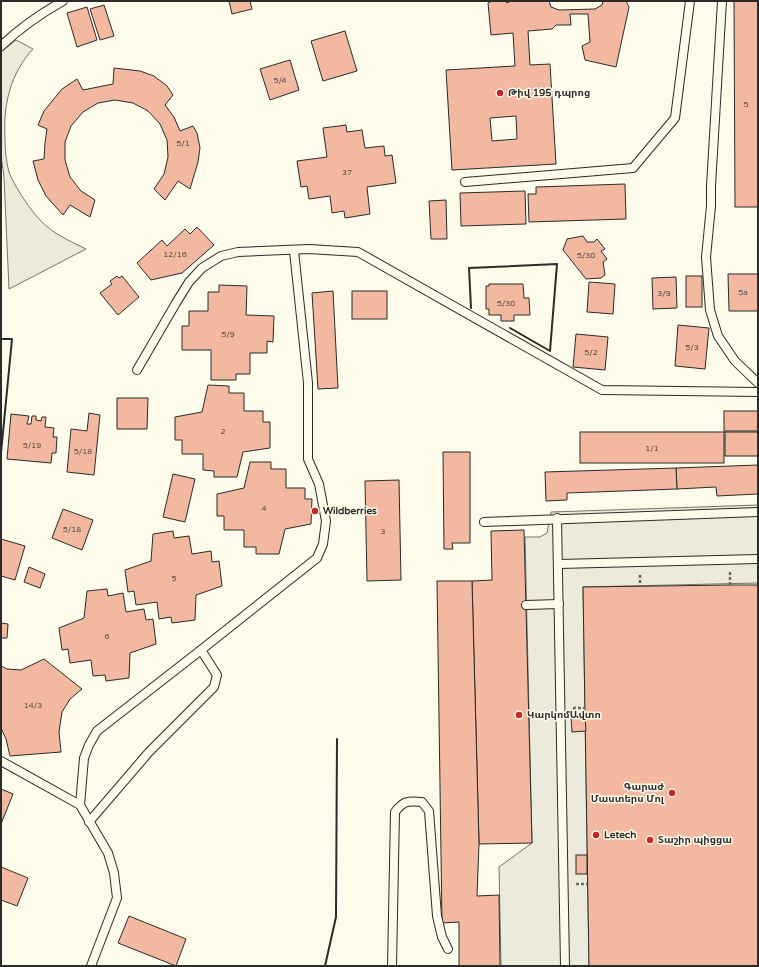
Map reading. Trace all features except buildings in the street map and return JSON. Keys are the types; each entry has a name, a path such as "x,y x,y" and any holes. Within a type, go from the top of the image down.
{"lane":[{"path":"1,46 16,31 41,13 63,1"},
{"path":"465,182 633,168 675,118 690,1"},
{"path":"722,1 711,178 711,206 706,256 710,310 718,336 735,361 758,383"},
{"path":"137,370 189,282 202,268 221,256 238,252 294,251 309,249 358,252 602,390 758,392"},
{"path":"91,966 117,898 114,873 108,853 80,804 84,758 96,731 317,558 324,544 326,521 319,484 308,459 308,383 294,251"},
{"path":"484,522 558,518 758,512"},
{"path":"558,518 565,966"},
{"path":"559,564 758,559"},
{"path":"526,605 559,604"},
{"path":"89,822 149,752 214,687 217,675 201,650"},
{"path":"1,761 80,804"},
{"path":"392,966 395,812 407,801 422,802 429,811 437,916 442,937 448,949"}],"shaded area":[{"path":"16,40 33,49 25,59 14,79 7,102 5,114 5,143 6,160 9,172 23,197 45,225 56,233 86,249 9,289 4,177 1,155 1,52"},
{"path":"758,505 758,583 583,587 589,966 501,966 499,867 532,843 525,537 540,537 547,533 551,512"}],"wall":[{"path":"471,308 469,268 557,264 550,351 510,328"},
{"path":"1,339 12,339 1,453"},
{"path":"325,966 336,917 337,739"}],"place":[{"name":"Թիվ 195 դպրոց","path":"500,93"},
{"name":"Wildberries","path":"315,511"},
{"name":"ԿարկոմԱվտո","path":"519,715"},
{"name":"Գարաժ Մաստերս Մոլ","path":"672,793"},
{"name":"Letech","path":"596,835"},
{"name":"Տաշիր պիցցա","path":"650,840"}]}
